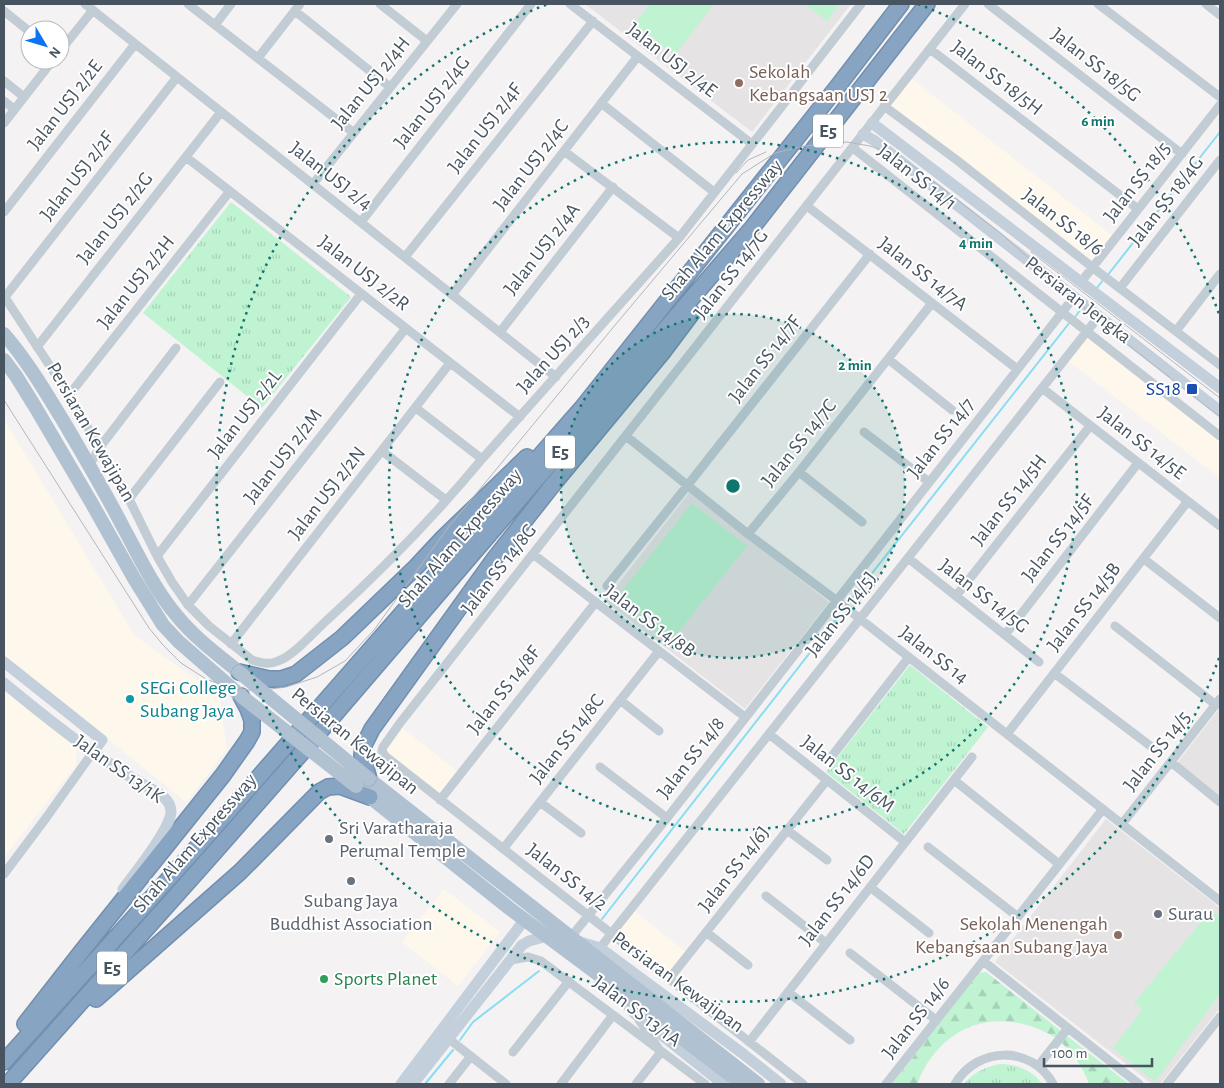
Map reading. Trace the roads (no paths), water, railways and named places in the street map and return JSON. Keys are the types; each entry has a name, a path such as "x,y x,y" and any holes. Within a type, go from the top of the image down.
{"highway":[{"name":"Shah Alam Expressway","path":"4,1062 200,844 582,408 838,86 900,4"},
{"name":"Shah Alam Expressway","path":"10,1082 362,683 752,228 928,4"},
{"path":"363,783 363,747 372,729 495,558 662,353 752,228"},
{"path":"239,672 269,679 281,679 296,674 342,638 551,435 582,408"},
{"path":"4,1062 25,1025 223,775 247,741 252,732 252,720 241,696"},
{"path":"10,1082 105,990 240,872 319,792 340,786 370,798"}],"main road":[{"name":"Persiaran Jengka","path":"872,123 1220,388"},
{"path":"875,141 873,137 875,134 883,132"},
{"name":"Persiaran Jengka","path":"864,134 1220,411"},
{"name":"Persiaran Kewajipan","path":"4,334 41,384 163,598 191,632 239,672 363,783 370,798 453,864 608,981 634,1014 723,1084"},
{"name":"Persiaran Kewajipan","path":"4,360 34,405 163,625 187,649 241,696 363,783 572,938 600,948 781,1084"},
{"name":"Jalan SS 13/1K","path":"4,662 102,740 93,752"},
{"path":"16,693 26,680"},
{"name":"Jalan SS 13/1K","path":"4,683 93,752 162,796 168,801 171,810 170,819 163,833 102,918 82,951"},
{"path":"401,1084 525,919"},
{"path":"413,1084 522,945 548,936"},
{"path":"572,938 716,1057 742,1084"},
{"path":"608,981 716,1057 758,1084"}],"street":[{"name":"Jalan USJ 2/4","path":"85,4 556,377"},
{"path":"188,4 354,133"},
{"path":"215,25 231,4"},
{"path":"380,4 427,41"},
{"name":"Jalan USJ 2/4H","path":"313,184 457,4"},
{"name":"Jalan USJ 2/4G","path":"361,222 531,4"},
{"name":"Jalan USJ 2/4E","path":"570,4 752,144"},
{"name":"Jalan USJ 2/3","path":"5,296 100,447 129,499 157,556 188,605 209,626 252,660 271,663 280,661 296,649 396,556 520,418 679,238 861,4"},
{"path":"864,134 965,4"},
{"name":"Jalan SS 18/5G","path":"988,4 1182,154"},
{"path":"1098,4 1220,97"},
{"path":"1206,4 1218,9"},
{"path":"258,58 297,7 390,87"},
{"path":"70,39 93,10"},
{"path":"4,11 20,24"},
{"name":"Jalan USJ 2/4F","path":"405,258 593,21"},
{"name":"Jalan USJ 2/2E","path":"4,212 135,44"},
{"name":"Jalan SS 18/5H","path":"930,49 1138,209"},
{"name":"Jalan USJ 2/4C","path":"452,295 638,56"},
{"path":"4,123 45,70"},
{"name":"Jalan USJ 2/2F","path":"5,296 177,77"},
{"path":"4,81 24,97"},
{"path":"4,101 14,110"},
{"path":"601,103 714,192"},
{"name":"Jalan SS 18/5","path":"1081,282 1220,104"},
{"name":"Jalan SS 18/6","path":"884,106 958,161 1220,365"},
{"name":"Jalan USJ 2/2G","path":"37,347 221,112"},
{"name":"Jalan SS 14/7G","path":"626,436 864,134"},
{"name":"Jalan SS 14/1","path":"853,148 1220,436"},
{"path":"564,151 679,238"},
{"name":"Jalan USJ 2/2R","path":"186,157 520,418"},
{"name":"Jalan SS 18/4G","path":"1120,288 1220,160"},
{"name":"Jalan USJ 2/4A","path":"500,332 613,187"},
{"name":"Jalan USJ 2/2H","path":"69,395 230,191"},
{"name":"Jalan SS 14/7A","path":"807,206 1017,369"},
{"name":"Jalan SS 14/7F","path":"607,586 870,254"},
{"path":"1176,331 1220,274"},
{"name":"Jalan USJ 2/2L","path":"157,556 361,294"},
{"name":"Jalan SS 14/7","path":"842,605 929,482 1017,369 1069,317 1081,302"},
{"name":"Jalan SS 14/7C","path":"748,534 932,303"},
{"name":"Jalan SS 14/5J","path":"600,948 1099,316"},
{"name":"Jalan USJ 2/2M","path":"188,605 406,328"},
{"path":"89,466 100,447 176,348"},
{"path":"888,360 952,410"},
{"name":"Jalan USJ 2/2N","path":"230,644 450,363"},
{"path":"129,499 220,382"},
{"name":"Jalan SS 14/5E","path":"1042,388 1220,526"},
{"path":"416,408 482,459"},
{"name":"Jalan SS 14/5H","path":"956,596 1090,426"},
{"path":"864,432 929,482"},
{"name":"Jalan SS 14","path":"626,436 748,534 842,605 1220,901"},
{"name":"Jalan SS 14/8G","path":"382,751 400,724 626,436"},
{"path":"382,451 446,500"},
{"name":"Jalan SS 14/5F","path":"1005,635 1138,463"},
{"path":"799,472 862,522"},
{"name":"Jalan SS 14/5B","path":"1007,734 1188,501"},
{"name":"Jalan SS 14/8B","path":"533,554 746,716"},
{"name":"Jalan SS 14/5G","path":"908,558 1039,662"},
{"path":"1144,559 1220,618"},
{"name":"Jalan SS 14/8F","path":"440,800 596,602"},
{"name":"Jalan SS 14/8","path":"572,938 746,716 842,605"},
{"path":"1115,626 1218,702"},
{"name":"Jalan SS 14/8C","path":"503,849 660,650"},
{"path":"832,756 908,657"},
{"path":"1054,673 1153,748"},
{"path":"620,700 659,730"},
{"name":"Jalan SS 14/5","path":"1122,824 1218,702"},
{"name":"Jalan SS 14/6M","path":"768,734 905,842"},
{"name":"Jalan SS 14/2","path":"382,751 385,756 440,800 803,1084"},
{"path":"4,874 93,752"},
{"name":"Jalan SS 14/6D","path":"749,1042 972,757"},
{"path":"1171,762 1220,802"},
{"path":"600,767 666,818"},
{"name":"Jalan SS 14/6J","path":"668,979 826,780"},
{"path":"954,780 1060,864"},
{"path":"540,802 581,833"},
{"name":"Jalan SS 14/6","path":"886,1084 1103,809"},
{"path":"786,830 827,860"},
{"path":"928,847 1018,917"},
{"path":"870,887 929,933"},
{"path":"766,896 826,944"},
{"path":"706,932 748,965"},
{"path":"850,953 936,1020"},
{"name":"Jalan SS 13/1A","path":"510,960 528,957 549,966 705,1084"},
{"path":"983,961 1139,1084"},
{"path":"513,1052 569,981"},
{"path":"788,992 850,1040"},
{"path":"634,1014 661,1052 636,1084"},
{"path":"561,1084 613,1016"},
{"path":"1167,1084 1220,1017"},
{"path":"1038,1066 1068,1028"},
{"path":"449,1039 506,1084"},
{"path":"955,1084 959,1077 970,1067 982,1059 996,1055 1011,1055 1025,1058 1038,1066 1053,1084"},
{"path":"449,1084 471,1056"}],"waterway":[{"path":"1107,276 1220,132"},
{"path":"1096,289 1104,279"},
{"path":"1075,317 1081,309"},
{"path":"847,605 1070,322"},
{"path":"602,919 844,609"},
{"path":"460,1040 473,1022 539,971"},
{"path":"425,1084 453,1050"}],"tram line":[{"path":"4,400 149,628 163,645 181,663 206,679 227,687 255,691 286,687 317,677 345,661 374,630 447,529 742,174 775,153 804,146 847,142 870,146 890,153 912,165 999,232 1117,336 1220,417"},
{"path":"736,173 748,160 766,152"},
{"path":"1031,252 1220,398"}],"place":[{"name":"Sekolah Kebangsaan USJ 2","path":"739,83"},
{"name":"SS18","path":"1192,389"},
{"name":"SEGi College Subang Jaya","path":"130,699"},
{"name":"Sri Varatharaja Perumal Temple","path":"329,839"},
{"name":"Subang Jaya Buddhist Association","path":"351,881"},
{"name":"Surau","path":"1158,914"},
{"name":"Sekolah Menengah Kebangsaan Subang Jaya","path":"1118,935"},
{"name":"Sports Planet","path":"324,979"}]}
